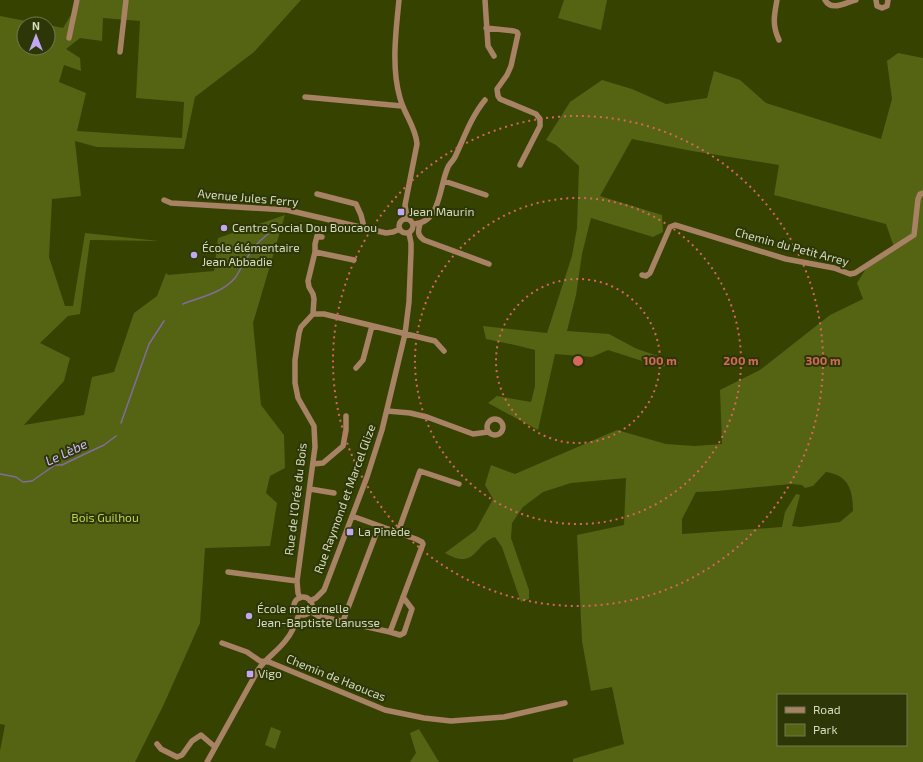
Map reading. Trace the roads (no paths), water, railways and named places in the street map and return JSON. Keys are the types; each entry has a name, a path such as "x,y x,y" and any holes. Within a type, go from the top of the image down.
{"street":[{"path":"70,38 77,0"},
{"path":"120,52 126,0"},
{"path":"399,0 395,57 398,90 402,106 414,129 417,144 405,201 405,213 407,218 417,224 418,233 424,240 490,264"},
{"path":"485,0 488,46 494,56"},
{"path":"777,0 773,25 779,40"},
{"path":"824,0 831,6 839,6 856,0"},
{"path":"869,0 876,0 877,6 882,8 887,6 888,0"},
{"path":"486,28 514,31 518,34 511,66 507,75 497,89 497,92 500,99 536,114 540,119 540,126 520,165"},
{"path":"305,97 402,106"},
{"path":"407,218 400,222 400,228 404,232 409,232 417,224 430,217 436,208 448,167 454,160 467,128 485,100"},
{"path":"444,181 486,195"},
{"name":"Chemin du Petit Arrey","path":"642,275 646,276 650,273 670,227 675,225 786,259 834,268 850,274 854,273 914,235 918,199 920,194 923,193"},
{"path":"317,194 356,204 364,227"},
{"name":"Avenue Jules Ferry","path":"164,200 171,203 287,210 386,232 393,232 400,228"},
{"name":"Rue Raymond et Marcel Glize","path":"310,601 316,598 324,590 376,449 387,411 405,334 409,302 411,243 409,232"},
{"path":"322,237 317,236 315,240 315,252 308,281 314,300 313,314 324,314 435,340 444,350"},
{"path":"315,252 354,260"},
{"name":"Rue de l'Orée du Bois","path":"300,598 297,581 315,447 314,426 298,398 295,383 295,360 301,327 313,314"},
{"path":"356,368 363,360 372,326"},
{"path":"387,411 410,413 427,417 473,434 488,432"},
{"path":"313,464 323,463 343,446 346,430 346,416"},
{"path":"398,532 420,471 459,484"},
{"path":"310,489 334,493"},
{"path":"352,516 416,539 423,544 390,632"},
{"path":"343,622 379,526"},
{"path":"228,572 297,581"},
{"path":"310,611 318,616 400,635 404,633 412,609 403,597"},
{"path":"300,598 305,598 310,601 312,605 310,611 305,615 298,614 294,610 295,601 300,598"},
{"path":"207,762 254,677 264,661 286,641 298,614"},
{"name":"Chemin de Haoucas","path":"222,643 247,652 260,661 264,661 385,710 424,718 451,721 504,717 565,703"},
{"path":"157,744 161,749 176,757 182,755 192,741 201,735 215,746"}],"waterway":[{"name":"Le Lèbe","path":"183,304 218,291 230,283 254,248 268,234"},
{"name":"Le Lèbe","path":"121,423 149,344 164,321"},
{"name":"Le Lèbe","path":"0,474 16,477 23,482 32,481 55,465 62,465 104,445 116,436"}],"place":[{"name":"Jean Maurin","path":"401,212"},
{"name":"Centre Social Dou Boucaou","path":"224,228"},
{"name":"École élémentaire Jean Abbadie","path":"194,255"},
{"name":"La Pinède","path":"350,532"},
{"name":"École maternelle Jean-Baptiste Lanusse","path":"249,616"},
{"name":"Vigo","path":"250,674"}],"park label":[{"name":"Bois Guilhou","path":"105,518"}]}
